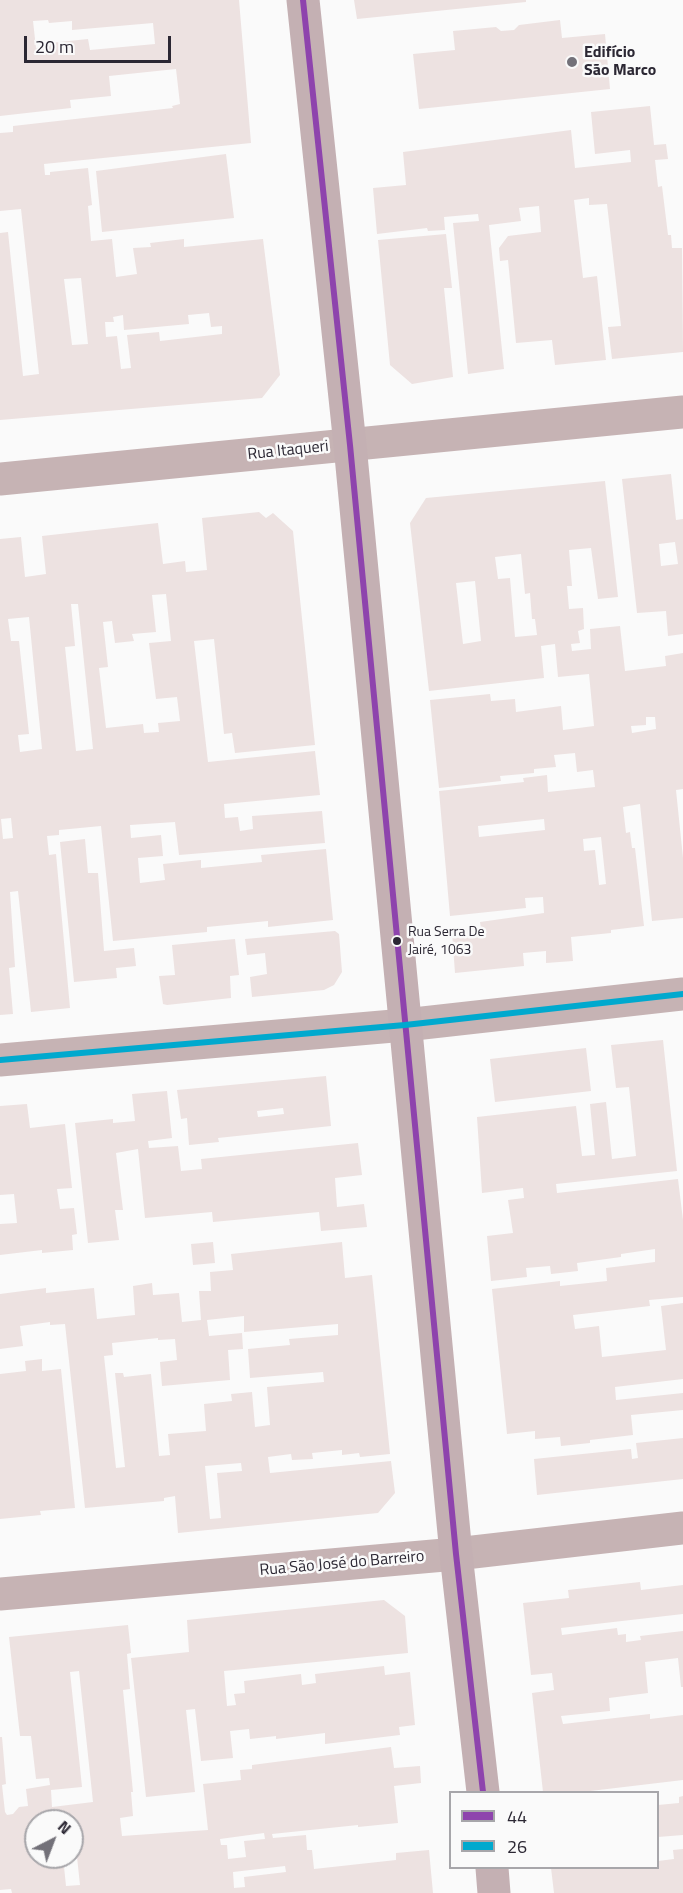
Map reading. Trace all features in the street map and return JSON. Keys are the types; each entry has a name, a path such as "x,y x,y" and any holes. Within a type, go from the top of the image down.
{"street":[{"path":"303,0 351,445 456,1554 483,1791"},
{"name":"Rua Itaqueri","path":"0,479 683,412"},
{"path":"0,1060 405,1025 683,994"},
{"name":"Rua São José do Barreiro","path":"0,1593 456,1554 683,1528"},
{"path":"492,1869 494,1893"}],"building":[{"path":"0,0 239,0 251,143 44,164 45,175 50,175 50,172 88,168 92,205 88,206 91,241 112,239 116,277 137,274 133,248 151,247 150,243 184,239 184,247 263,239 280,375 262,398 0,420 0,233 8,232 23,376 39,374 21,209 0,211 0,133 13,132 13,126 173,108 172,106 180,104 176,69 109,76 111,96 70,100 71,108 0,116","holes":["48,20 49,23 72,21 72,30 153,23 155,44 90,50 88,39 50,43 50,46 36,48 33,21","81,278 88,344 72,345 64,279","209,313 211,327 222,326 222,334 160,341 159,332 127,335 131,368 121,369 117,336 106,337 105,322 114,322 113,317 123,315 124,330 189,324 188,315"]},
{"path":"354,0 526,0 526,2 357,19"},
{"name":"Edifício São Marco","path":"560,20 562,38 605,34 610,89 419,109 413,54 455,50 453,31 496,27 501,31 514,30 519,25"},
{"path":"650,106 654,145 666,144 668,159 655,160 658,187 662,186 668,235 671,235 672,248 682,248 683,352 612,359 608,327 621,326 607,204 589,205 589,198 574,200 583,278 597,276 606,360 555,365 552,340 516,343 508,260 500,261 499,248 508,236 541,232 539,206 519,208 521,221 489,225 504,369 468,374 453,223 479,221 478,214 444,217 445,230 428,231 427,228 377,234 373,188 406,185 403,152 571,130 575,168 631,162 630,150 595,154 591,112"},
{"path":"226,154 234,218 102,232 96,171"},
{"path":"446,234 452,288 444,288 453,377 412,384 390,365 378,240"},
{"path":"671,474 676,520 683,519 683,634 668,636 666,611 637,613 622,479","holes":["675,542 678,564 661,566 659,544"]},
{"path":"605,481 618,597 598,599 591,548 569,550 572,586 567,586 569,609 583,608 584,629 578,631 580,643 571,644 572,651 591,649 590,629 620,626 625,671 666,666 665,656 683,653 683,789 676,790 683,858 683,918 652,921 640,804 623,807 626,833 630,832 632,848 635,848 644,926 611,930 611,933 571,937 573,961 546,963 546,951 523,953 524,966 455,973 452,932 481,928 480,922 544,913 543,897 525,898 526,908 450,916 439,791 524,782 523,778 547,775 548,792 595,787 593,770 577,772 575,753 554,755 556,767 534,769 534,773 500,776 501,781 439,788 430,700 490,694 491,701 515,699 516,712 561,706 563,730 594,726 589,674 558,677 555,644 541,646 544,678 429,691 410,523 426,498","holes":["521,554 525,594 530,593 532,619 535,619 537,635 515,637 510,578 498,579 495,557","475,581 481,641 463,644 456,583","646,717 655,717 656,729 632,733 631,726 646,725","544,819 545,830 479,837 478,826","601,837 606,884 599,885 595,850 584,851 583,839"]},
{"path":"259,512 266,518 273,513 293,531 315,745 235,753 232,733 224,734 214,639 194,641 208,762 315,751 320,795 224,804 225,818 238,817 240,831 253,829 252,816 322,811 325,843 179,855 175,822 130,825 131,838 161,835 163,856 138,858 140,883 165,880 163,864 201,860 201,868 262,862 261,855 326,849 333,920 268,927 268,921 207,927 207,932 113,941 101,826 59,830 59,835 47,836 49,855 56,854 70,1008 31,1012 18,891 10,892 15,967 9,968 13,1014 0,1015 0,539 21,537 25,577 46,574 42,536 158,523 163,564 185,561 186,572 207,570 202,518","holes":["166,594 171,641 149,643 156,699 177,697 180,721 158,723 159,732 144,733 143,724 106,728 99,668 108,667 103,622 112,621 115,643 134,641 132,634 156,632 152,595","71,604 78,604 93,749 76,751 65,647 75,646","29,617 42,749 20,752 18,735 29,734 19,641 11,641 8,619","11,818 13,838 3,839 1,819"]},
{"path":"85,839 88,873 98,873 104,951 134,948 136,966 116,968 117,978 74,982 60,842"},
{"path":"335,931 339,934 342,972 334,985 324,990 252,997 250,977 267,974 265,953 247,955 245,939"},
{"path":"235,939 239,975 230,976 231,998 163,1004 159,976 175,975 172,945"},
{"path":"663,1040 677,1171 556,1184 557,1193 678,1179 683,1220 683,1297 649,1300 650,1306 573,1315 575,1329 599,1326 602,1357 666,1350 661,1306 683,1303 683,1379 615,1387 616,1400 683,1393 683,1410 631,1415 633,1435 590,1440 590,1443 561,1446 560,1437 535,1439 535,1431 507,1434 492,1289 560,1281 560,1286 607,1281 606,1268 655,1262 655,1249 621,1254 621,1257 577,1263 578,1271 551,1274 550,1266 526,1268 527,1277 491,1281 487,1236 513,1233 508,1200 524,1198 523,1188 482,1193 477,1117 576,1106 582,1156 595,1155 590,1104 606,1102 612,1159 636,1156 629,1087 616,1088 611,1045"},
{"path":"586,1048 591,1091 495,1102 490,1059"},
{"path":"326,1076 331,1126 218,1138 219,1142 189,1145 187,1118 181,1119 177,1090","holes":["283,1108 284,1114 258,1117 257,1111"]},
{"path":"167,1091 172,1138 148,1141 149,1148 178,1146 181,1171 202,1169 201,1159 358,1143 362,1175 335,1178 337,1207 364,1204 367,1227 321,1231 319,1212 213,1222 212,1212 145,1218 138,1149 116,1153 123,1210 115,1210 119,1240 88,1243 75,1123 113,1119 113,1123 135,1121 132,1094"},
{"path":"27,1104 30,1128 65,1124 72,1188 57,1189 60,1209 74,1208 77,1234 72,1235 73,1250 42,1253 42,1250 0,1255 0,1224 17,1223 14,1194 0,1195 0,1106"},
{"path":"213,1242 215,1263 193,1265 191,1244"},
{"path":"342,1242 345,1278 372,1275 390,1454 360,1457 359,1453 342,1455 342,1450 312,1453 313,1459 292,1460 291,1454 268,1457 270,1473 391,1461 395,1493 378,1513 178,1533 175,1496 164,1498 164,1501 85,1508 65,1324 50,1325 50,1322 20,1326 23,1346 0,1349 0,1294 46,1288 46,1293 94,1288 97,1319 135,1315 133,1286 152,1283 153,1295 179,1293 182,1322 201,1320 199,1291 211,1291 210,1272 233,1270 231,1254","holes":["244,1316 244,1332 338,1324 338,1335 289,1339 290,1345 248,1349 250,1378 323,1372 324,1382 267,1387 270,1425 255,1427 252,1392 231,1394 232,1401 204,1404 206,1431 168,1434 170,1455 159,1456 151,1374 124,1377 123,1373 115,1373 125,1467 116,1468 104,1356 113,1355 112,1343 158,1338 158,1340 175,1339 177,1360 160,1362 162,1386 230,1380 228,1350 243,1349 242,1333 209,1336 207,1320","241,1463 242,1471 217,1473 221,1518 210,1519 205,1466"]},
{"path":"42,1359 42,1371 61,1369 75,1508 40,1511 41,1515 0,1519 0,1374 26,1371 25,1361"},
{"path":"683,1438 683,1479 537,1495 534,1459 631,1449 632,1459 638,1458 636,1443"},
{"path":"640,1582 641,1590 683,1585 683,1614 561,1628 562,1635 617,1628 618,1635 626,1634 626,1642 641,1640 640,1636 683,1631 683,1687 681,1687 678,1658 645,1662 648,1693 609,1698 610,1711 561,1716 563,1724 650,1714 650,1719 683,1715 683,1780 590,1791 543,1791 532,1693 554,1690 552,1673 531,1675 523,1603 569,1598 568,1590"},
{"path":"384,1600 405,1616 408,1653 224,1671 227,1706 236,1705 234,1694 245,1693 244,1681 301,1674 302,1685 316,1683 315,1674 384,1666 385,1675 410,1672 415,1725 399,1727 400,1735 325,1744 325,1733 276,1739 276,1736 250,1739 249,1729 230,1731 233,1758 201,1761 195,1709 186,1710 195,1792 146,1797 131,1658 189,1652 187,1620"},
{"path":"128,1625 131,1653 127,1654 130,1689 123,1690 133,1792 131,1792 133,1816 120,1818 122,1836 208,1830 203,1784 241,1780 240,1770 252,1769 252,1765 391,1747 394,1768 420,1766 421,1783 394,1786 398,1823 272,1834 273,1838 306,1835 307,1850 312,1850 314,1869 396,1860 396,1853 429,1850 433,1893 12,1893 11,1889 0,1890 0,1737 2,1737 6,1784 2,1785 7,1815 13,1814 19,1807 28,1806 26,1789 50,1785 49,1778 36,1779 31,1736 20,1736 9,1637","holes":["79,1671 93,1802 52,1807 51,1790 82,1787 70,1672","264,1833 265,1839 244,1841 246,1857 228,1859 227,1845 221,1845 220,1839","285,1866 286,1872 244,1877 245,1887 234,1888 233,1872"]},
{"path":"683,1796 683,1835 659,1837 659,1805 679,1803 679,1797"},
{"path":"683,1849 683,1893 554,1893 551,1869 659,1869 659,1861 674,1859 673,1850"}],"transit line":[{"name":"44","path":"303,0 350,445 456,1554 483,1791"},
{"name":"26","path":"0,1060 405,1025 683,994"}],"place":[{"name":"Edifício São Marco","path":"572,62"},
{"name":"Rua Serra De Jairé, 1063","path":"397,941"}]}
